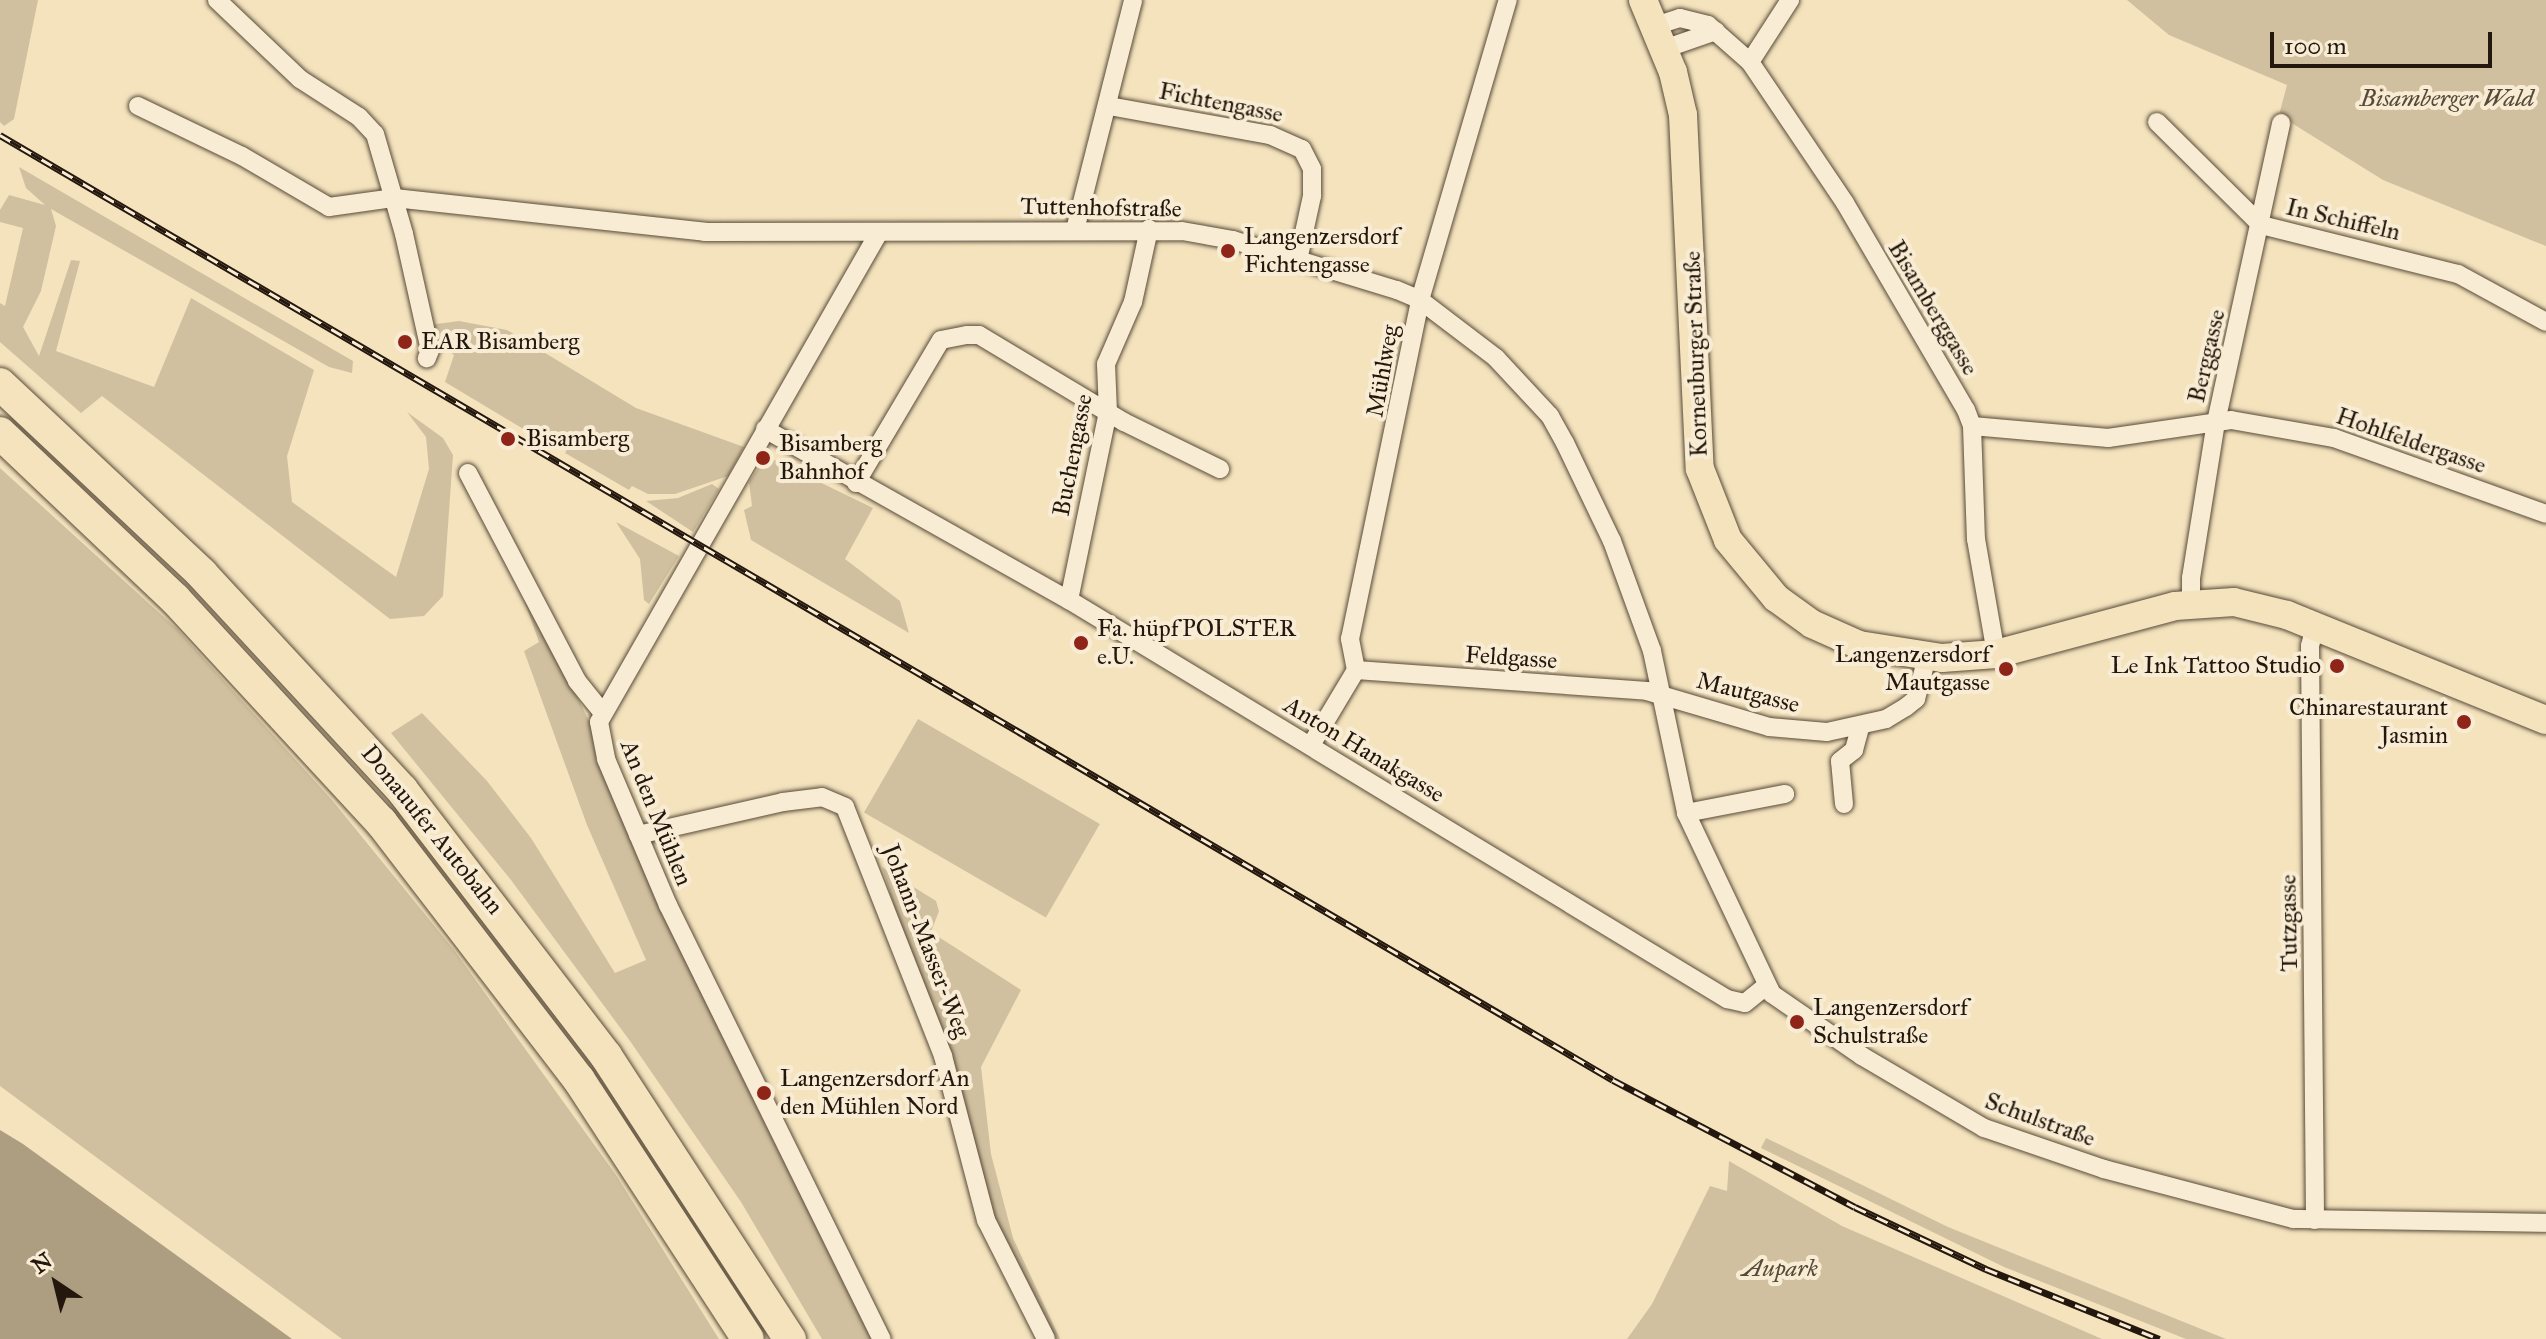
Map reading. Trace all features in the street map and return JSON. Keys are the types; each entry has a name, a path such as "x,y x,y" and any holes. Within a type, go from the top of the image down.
{"highway":[{"name":"Donauufer Autobahn","path":"0,384 202,574 402,790 606,1056 790,1339"},
{"name":"Donauufer Autobahn","path":"0,433 175,599 381,822 579,1080 748,1339"}],"main road":[{"name":"Korneuburger Straße","path":"1654,25 1679,93 1687,151 1696,448 1712,507 1744,564 1787,607 1851,642 1927,657 1996,654 2191,603 2263,607 2546,720"}],"street":[{"path":"217,0 300,79 367,124 380,146 430,350 427,358"},
{"path":"1075,230 1109,106 1109,86 1133,0"},
{"name":"Mühlweg","path":"1356,670 1350,639 1420,300 1508,0"},
{"path":"1750,62 1790,0"},
{"name":"Bisamberggasse","path":"1654,25 1688,18 1716,31 1750,62 1845,203 1972,426 1976,539 1996,654"},
{"name":"Tuttenhofstraße","path":"138,106 242,156 319,204 340,209 394,198 705,232 878,234 1149,229 1228,239 1420,300 1496,358 1550,416 1612,541 1663,695"},
{"name":"Fichtengasse","path":"1109,106 1270,135 1302,149 1312,169 1312,196 1298,260"},
{"name":"In Schiffeln","path":"2157,122 2261,225 2458,274 2546,322"},
{"name":"Berggasse","path":"2191,603 2216,422 2281,123"},
{"name":"Buchengasse","path":"1069,600 1108,412 1106,364 1133,302 1149,229"},
{"path":"468,473 577,681 602,712 878,234"},
{"path":"856,483 941,340 979,335 1108,412 1220,469"},
{"name":"Hohlfeldergasse","path":"1972,426 2108,438 2216,422 2334,438 2546,514"},
{"name":"Anton Hanakgasse","path":"765,429 856,483 1069,600 1727,999 1745,1003 1766,986"},
{"name":"Tutzgasse","path":"2315,626 2310,646 2315,1220"},
{"name":"Mautgasse","path":"1663,695 1769,727 1827,732 1886,719 1916,699 1927,657"},
{"path":"1311,745 1356,670"},
{"name":"Feldgasse","path":"1356,670 1663,695"},
{"name":"Schulstraße","path":"1663,695 1686,813 1766,986 1862,1056 1984,1128 2248,1211 2315,1220 2546,1223"},
{"name":"An den Mühlen","path":"602,712 599,738 638,835 702,977 882,1339"},
{"path":"1844,804 1840,761 1854,750 1860,727"},
{"path":"1686,813 1785,794"},
{"name":"Johann-Masser-Weg","path":"638,835 822,797 845,807 943,1056 986,1220 1046,1339"}],"green space":[{"path":"0,0 38,0 14,119 4,126 0,122"},
{"name":"Bisamberger Wald","path":"2127,0 2546,0 2546,246 2383,180 2279,115 2287,85 2169,35"},
{"path":"19,167 353,361 352,373 329,367 51,209 56,226 41,291 23,327 39,356 71,260 80,261 56,351 154,387 191,298 314,370 287,456 292,502 396,577 429,469 426,437 407,412 443,438 453,455 443,596 424,616 390,619 102,396 81,413 0,342 0,303 5,306 23,228 0,222 0,210 9,195 45,205 26,188"},
{"path":"459,321 507,330 636,408 744,447 728,476 675,494 648,494 632,486 629,490 565,453 568,447 529,425 525,430 445,382 454,355 434,340 429,325"},
{"path":"766,456 873,508 845,559 900,601 909,633 751,540 744,510 752,506 749,482"},
{"path":"0,468 177,629 332,800 454,950 616,1175 719,1339 342,1339 0,1086"},
{"path":"712,484 719,489 693,532 646,501 678,498"},
{"path":"616,522 679,556 649,604 644,600 640,559"},
{"path":"509,558 591,725 617,802 676,940 875,1339 822,1339 741,1202 630,1041 511,880 391,733 422,713 487,781 531,838 615,973 646,960 587,825 524,651 539,642"},
{"path":"918,719 1100,824 1046,918 864,813"},
{"path":"882,867 936,901 939,911 931,932 1021,990 981,1067 991,1154 1013,1238 1060,1339 1053,1339 997,1235"},
{"path":"1766,1138 1948,1227 2226,1339 2186,1339 2004,1267 1761,1148"},
{"name":"Aupark","path":"1729,1161 1842,1226 2102,1339 1627,1339 1652,1304 1710,1186 1727,1191"}],"shaded area":[{"path":"0,1130 23,1144 292,1339 0,1339"}],"railway":[{"path":"0,135 1613,1080 1855,1207 1986,1269 2159,1339"}],"place":[{"name":"Langenzersdorf Fichtengasse","path":"1228,251"},
{"name":"EAR Bisamberg","path":"405,342"},
{"name":"Bisamberg","path":"508,439"},
{"name":"Bisamberg Bahnhof","path":"763,458"},
{"name":"Fa. hüpfPOLSTER e.U.","path":"1081,643"},
{"name":"Le Ink Tattoo Studio","path":"2337,666"},
{"name":"Langenzersdorf Mautgasse","path":"2006,669"},
{"name":"Chinarestaurant Jasmin","path":"2464,722"},
{"name":"Langenzersdorf Schulstraße","path":"1797,1022"},
{"name":"Langenzersdorf An den Mühlen Nord","path":"764,1093"}]}
